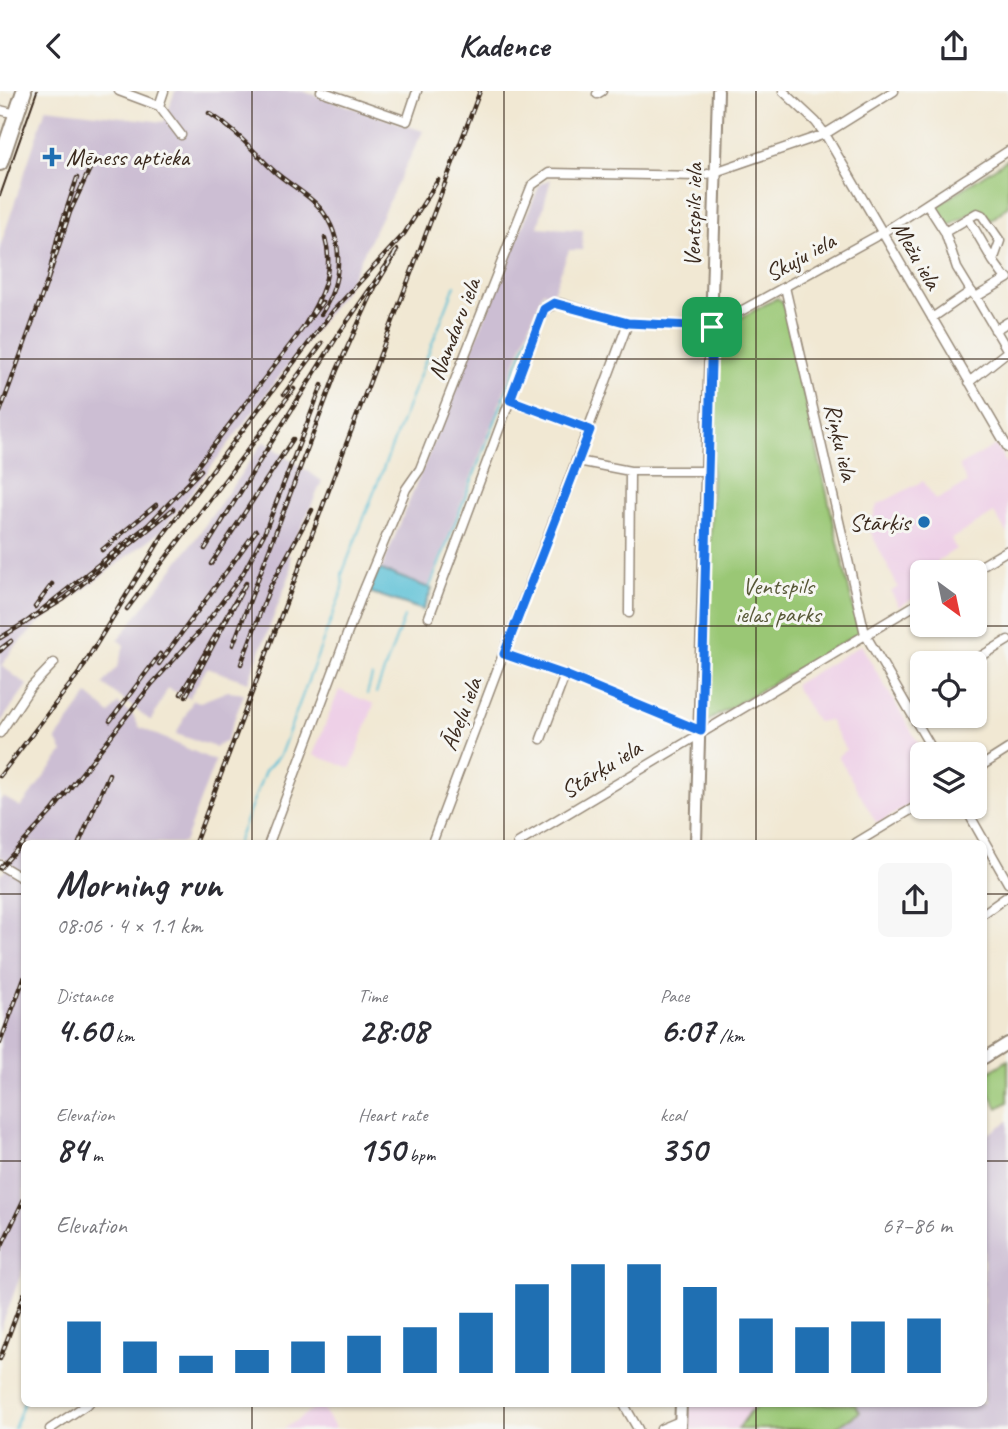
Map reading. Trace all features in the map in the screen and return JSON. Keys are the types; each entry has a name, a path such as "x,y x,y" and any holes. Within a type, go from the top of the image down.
{"highway":[{"path":"0,163 24,91"}],"street":[{"path":"119,91 159,106 181,135"},
{"path":"159,106 164,91"},
{"path":"321,91 339,94 407,121 417,91"},
{"name":"Ventspils iela","path":"696,840 718,91"},
{"name":"Mežu iela","path":"783,91 825,134 1008,447"},
{"name":"Namdaru iela","path":"271,840 363,592 406,489 420,469 532,185 549,173 700,176 825,134 894,91"},
{"path":"0,110 16,114"},
{"name":"Skuju iela","path":"712,327 882,233 1008,151"},
{"path":"927,204 945,232 957,268 1008,351 970,382"},
{"path":"945,232 977,213 982,215 1000,241 993,261"},
{"path":"932,318 1007,279 968,218"},
{"name":"Riņķu iela","path":"785,287 864,634 928,742"},
{"path":"429,617 544,309 560,303 628,323 712,327"},
{"path":"995,330 1008,322"},
{"name":"Ābeļu iela","path":"433,840 590,430 628,323"},
{"path":"510,400 590,430"},
{"path":"578,461 630,471 707,471"},
{"path":"629,613 630,471"},
{"path":"987,562 1008,549"},
{"name":"Stārķu iela","path":"523,840 910,608"},
{"path":"987,653 1008,640"},
{"path":"504,654 565,675 701,731"},
{"path":"0,733 30,688 54,663"},
{"path":"541,739 565,675"},
{"path":"987,762 1008,749"},
{"path":"863,840 910,810"},
{"path":"972,819 984,840"},
{"path":"987,846 1008,883"},
{"path":"0,865 21,877"},
{"path":"987,911 1008,896"},
{"path":"987,1056 1008,1043"},
{"path":"51,1429 83,1407"},
{"path":"624,1407 638,1429"},
{"path":"661,1429 680,1425 681,1407"}],"shaded area":[{"path":"175,91 302,91 423,131 346,289 186,500 161,531 38,624 12,650 2,666 27,685 0,723 0,247 46,108 164,122"},
{"path":"551,179 538,227 583,230 582,250 569,250 552,295 543,291 428,588 381,570 540,184"},
{"path":"264,441 322,481 303,525 286,553 290,556 291,572 248,682 207,668 189,698 168,688 151,721 103,684 118,666 124,645 118,640 194,541"},
{"name":"Stārķis","path":"996,445 1008,466 1008,535 994,513 951,539 956,549 939,560 910,560 910,600 899,607 891,592 898,587 869,529 877,505 923,481 936,500 967,483 959,466"},
{"path":"861,645 918,742 910,742 910,804 877,824 838,756 846,750 829,720 817,722 794,685"},
{"path":"339,690 374,704 351,768 313,755"},
{"path":"228,691 244,694 226,741 215,747 176,734 193,700 200,702"},
{"path":"88,695 110,714 118,703 133,715 139,727 215,761 185,840 21,840 21,1274 0,1331 0,875 11,863 0,856 0,801 3,797 21,807 63,752 56,739"},
{"path":"1008,1121 1008,1429 836,1429 860,1413 857,1407 987,1407 987,1135"},
{"path":"316,1407 322,1407 336,1429 284,1429"},
{"path":"689,1407 857,1407 861,1413 836,1429 688,1429"}],"green space":[{"path":"1008,159 1008,206 990,221 980,208 947,227 934,208"},
{"name":"Ventspils ielas parks","path":"777,298 783,302 859,633 706,722 715,332"},
{"path":"1008,1060 1008,1102 998,1108 987,1090 987,1073"},
{"path":"758,1407 857,1407 860,1412 834,1429 738,1429 750,1412"}],"water":[{"path":"379,569 432,589 423,610 369,592"}],"waterway":[{"path":"238,840 265,771 280,755 343,588 342,574 455,285"},
{"path":"429,589 545,294"},
{"path":"376,693 404,617"},
{"path":"367,694 372,676"},
{"path":"14,1429 22,1407"}],"tram line":[{"path":"0,196 37,91"}],"railway":[{"path":"196,840 480,91"},
{"path":"209,113 235,133 279,176 315,203 328,220 337,247 337,275 321,314"},
{"path":"77,178 58,235 48,279 70,212 93,162"},
{"path":"80,671 163,535 333,311 404,234 438,180"},
{"path":"322,302 303,328 320,296 327,274 328,250 325,238"},
{"path":"205,549 340,332 397,250 375,287 337,370 233,645"},
{"path":"0,412 48,279"},
{"path":"190,476 303,328"},
{"path":"284,394 322,343"},
{"path":"26,840 53,810 151,685 201,630 242,575 264,534 322,385"},
{"path":"127,609 294,389"},
{"path":"211,564 293,439"},
{"path":"24,624 148,525 201,470"},
{"path":"102,550 156,505"},
{"path":"0,638 64,599 173,509"},
{"path":"241,664 270,587 312,510"},
{"path":"159,664 256,531"},
{"path":"181,694 246,583 186,696"},
{"path":"35,607 52,584"},
{"path":"0,649 11,641 0,651"},
{"path":"110,721 160,654"},
{"path":"0,776 85,665"},
{"path":"80,840 109,774"},
{"path":"0,868 21,845"},
{"path":"0,1043 21,986"},
{"path":"0,1249 21,1205"},
{"path":"0,1359 21,1302"}],"place":[{"name":"Mēness aptieka","path":"52,157"},
{"name":"Stārķis","path":"924,522"}],"route":[{"path":"554,303 628,323 712,327 701,731 565,675 504,654 590,430 510,400 544,309 554,303"}]}
